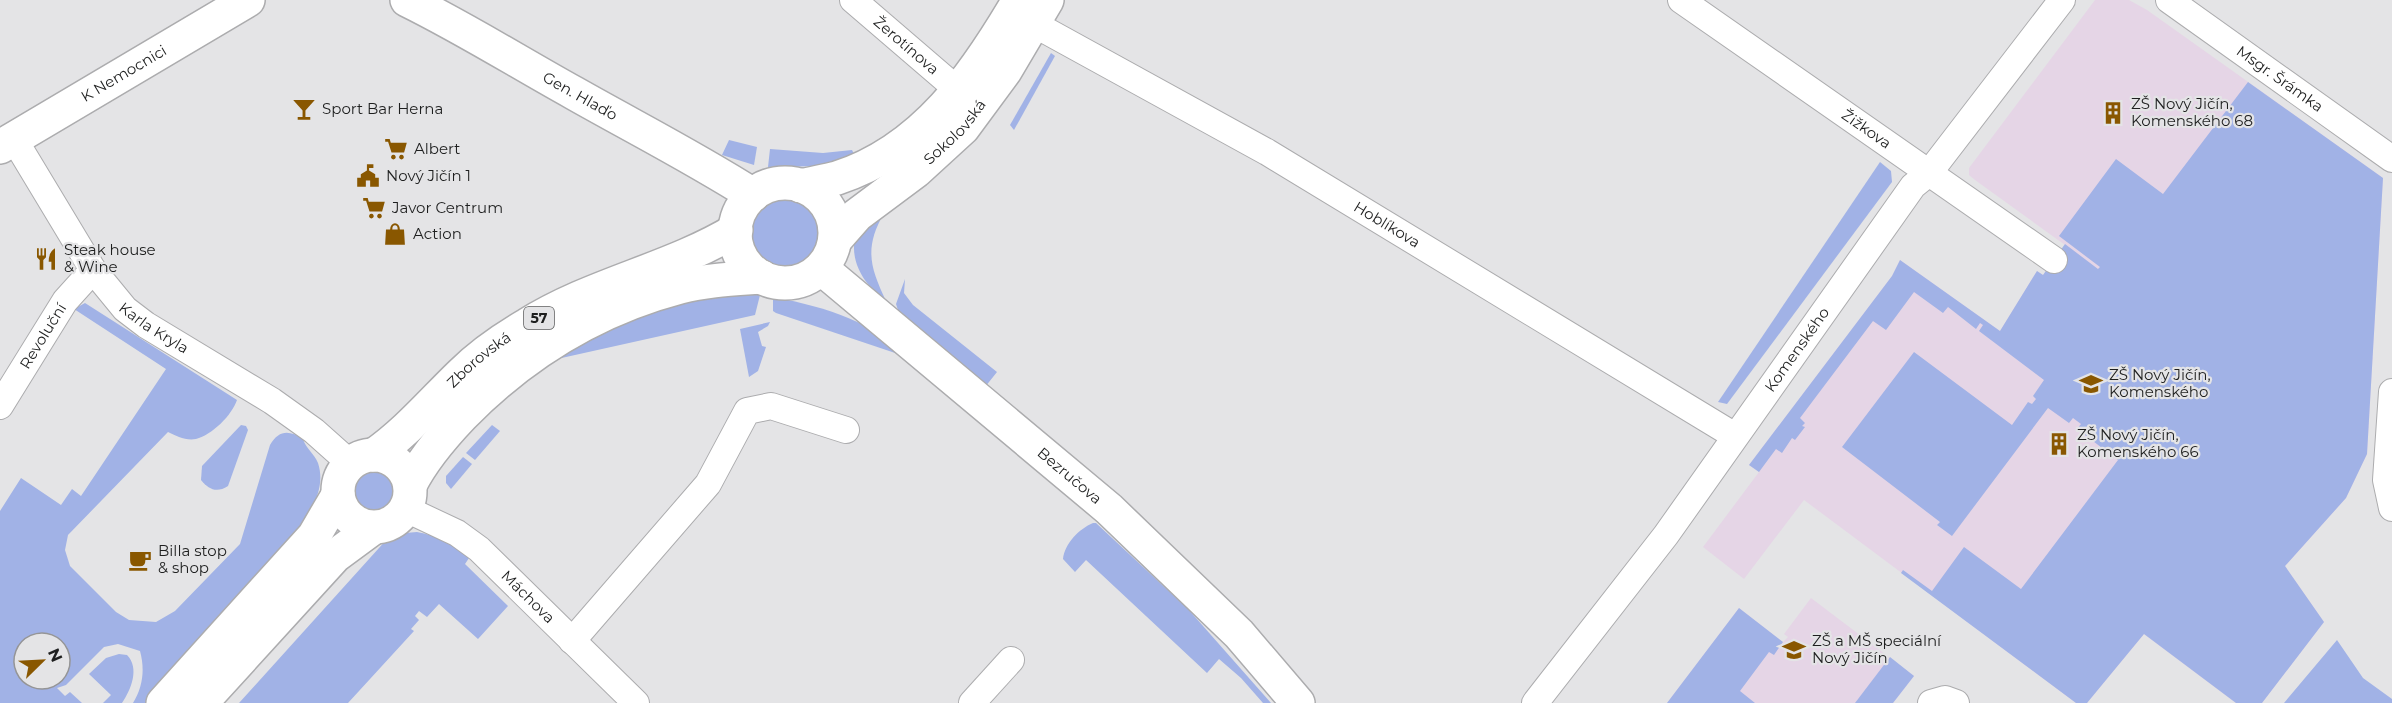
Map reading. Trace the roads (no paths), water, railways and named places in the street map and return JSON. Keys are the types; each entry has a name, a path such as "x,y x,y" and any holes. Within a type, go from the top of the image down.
{"main road":[{"name":"K Nemocnici","path":"7,143 248,0"},
{"name":"Gen. Hlaďo","path":"407,0 452,22 753,195"},
{"name":"Sokolovská","path":"801,186 837,178 870,164 895,149 926,125 959,90 984,56 1033,8"},
{"name":"Sokolovská","path":"828,254 857,215 916,171 963,128 1005,71 1033,8"},
{"path":"762,277 749,267 740,254 736,230 739,214 753,195 772,185 787,183 801,186 820,197 829,209 834,224 828,254"},
{"name":"Zborovská","path":"362,459 403,433 462,373 490,349 528,324 602,288 707,248 736,230"},
{"name":"57","path":"762,277 777,282 793,283 808,278 828,254"},
{"name":"Bezručova","path":"828,254 1109,509 1239,634 1298,703"},
{"name":"Zborovská","path":"408,497 427,457 468,410 512,370 543,347 577,328 646,297 682,286 762,277"},
{"path":"362,459 386,457 397,463 404,471 408,497"},
{"name":"57","path":"163,703 314,536 338,495 340,478 362,459"},
{"path":"338,495 341,507 348,516 362,526 373,528"},
{"name":"57","path":"201,703 335,556 373,528 389,525 408,497"}],"street":[{"name":"Žerotínova","path":"853,0 959,90"},
{"name":"Žižkova","path":"1681,0 2054,260"},
{"name":"Komenského","path":"1534,703 1666,535 1913,186 1929,173 2062,0"},
{"name":"Msgr. Šrámka","path":"2169,0 2392,159"},
{"name":"Hoblíkova","path":"1033,8 1735,436"},
{"name":"Karla Kryla","path":"7,143 93,270 125,309 146,325 272,401 314,431 362,459"},
{"name":"Revoluční","path":"0,406 65,301 93,270"},
{"path":"2392,392 2386,480 2392,508"},
{"path":"572,641 708,484 747,411 771,406 846,430"},
{"name":"Máchova","path":"408,497 474,545 636,703"},
{"path":"972,703 1011,660"},
{"path":"1931,703 1945,699 1956,703"}],"place":[{"name":"Sport Bar Herna","path":"304,109"},
{"name":"ZŠ Nový Jičín, Komenského 68","path":"2113,113"},
{"name":"Albert","path":"396,149"},
{"name":"Nový Jičín 1","path":"368,176"},
{"name":"Javor Centrum","path":"374,208"},
{"name":"Action","path":"395,234"},
{"name":"Steak house & Wine","path":"46,259"},
{"name":"ZŠ Nový Jičín, Komenského","path":"2091,384"},
{"name":"ZŠ Nový Jičín, Komenského 66","path":"2059,444"},
{"name":"Billa stop & shop","path":"140,560"},
{"name":"ZŠ a MŠ speciální Nový Jičín","path":"1794,650"}]}
